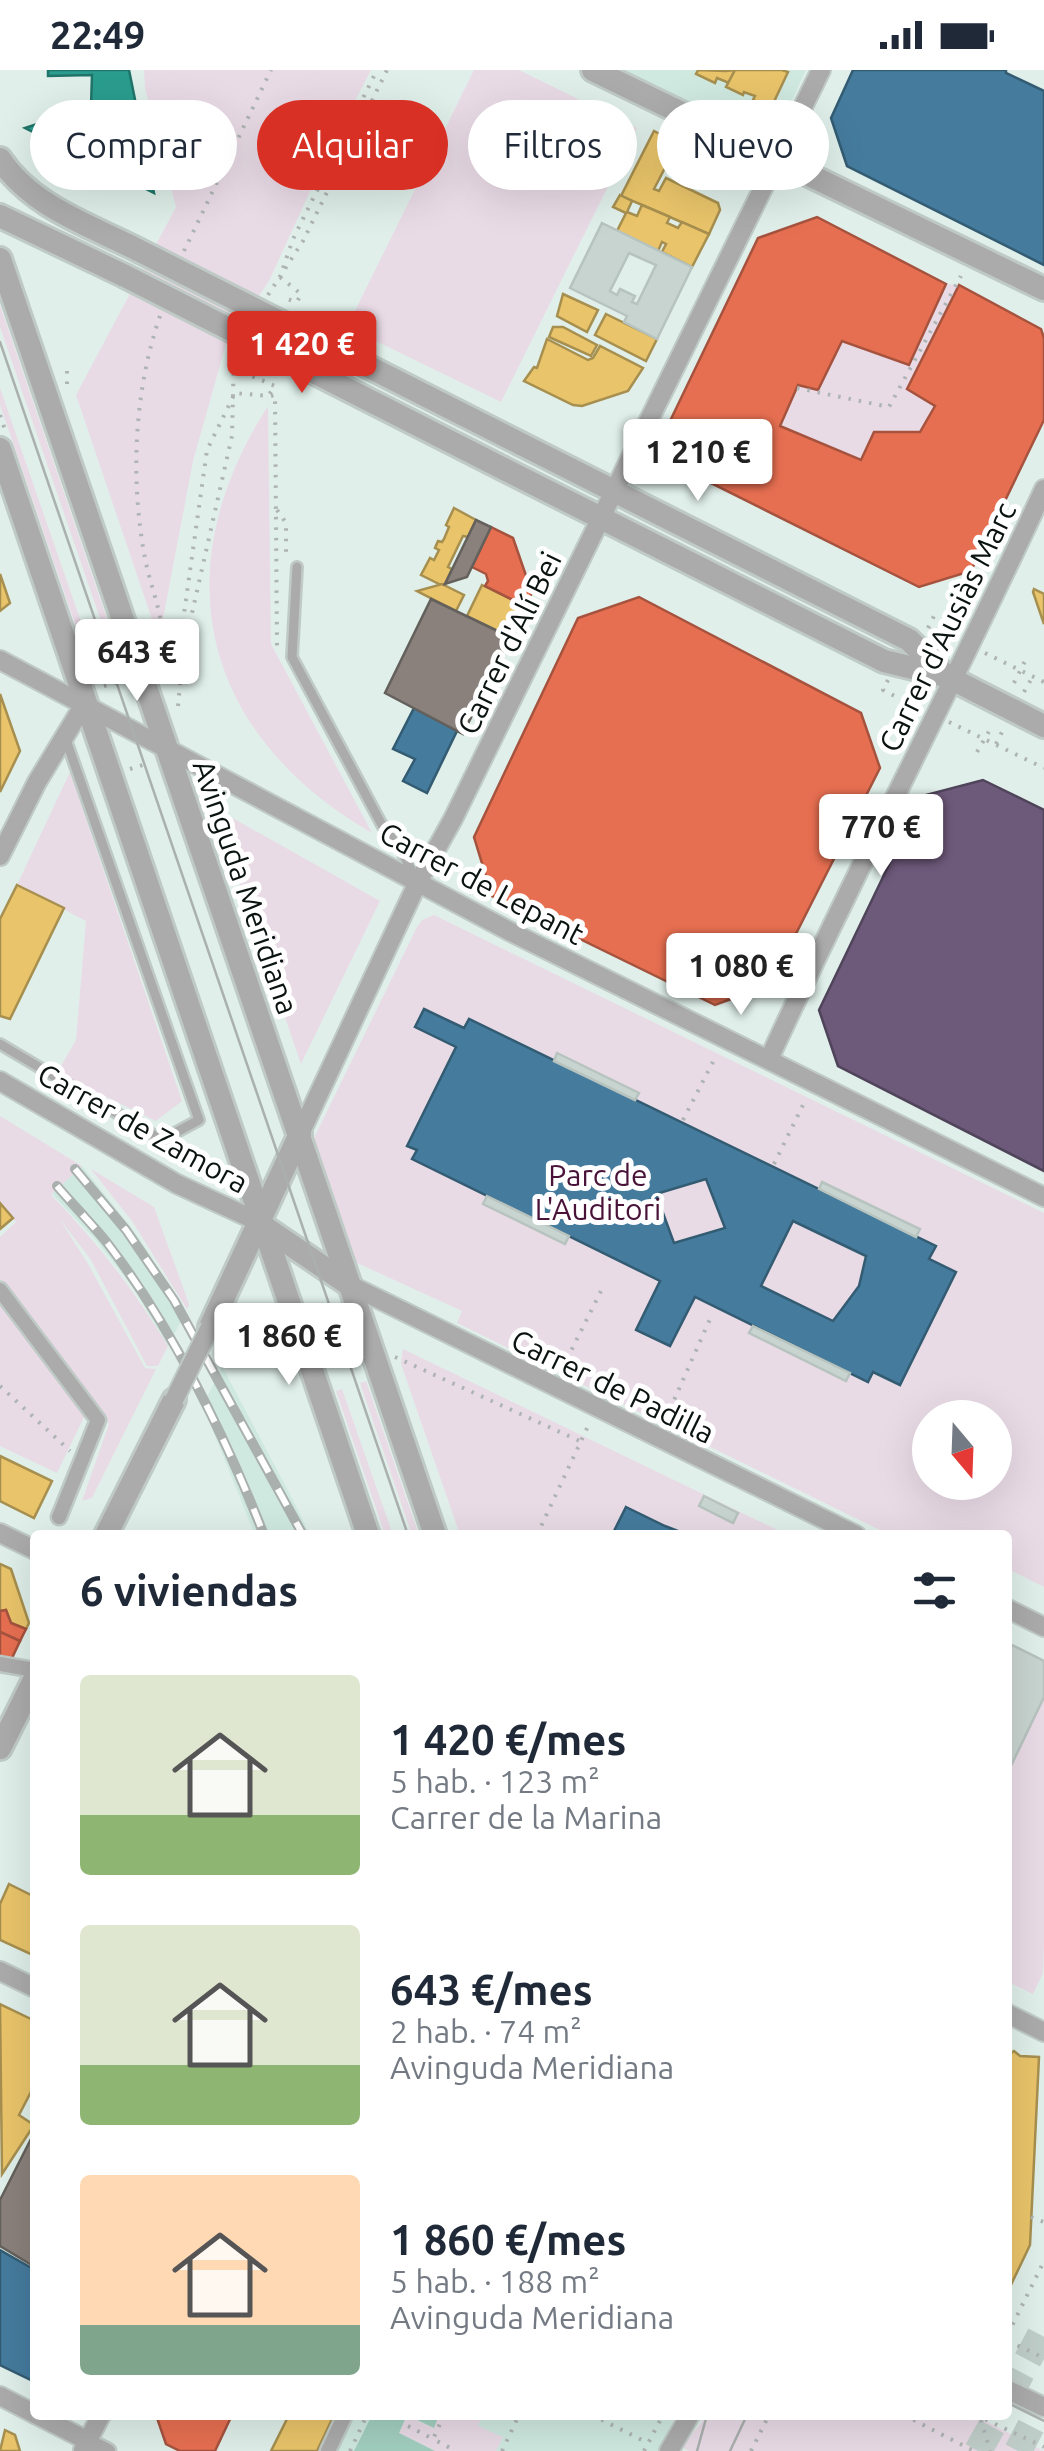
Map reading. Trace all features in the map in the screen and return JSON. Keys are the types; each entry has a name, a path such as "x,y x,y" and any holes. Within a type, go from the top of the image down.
{"street":[{"path":"593,70 657,100"},
{"name":"Carrer d'Alí Bei","path":"807,100 821,70"},
{"path":"0,159 50,208 909,640 949,678"},
{"path":"829,183 1044,288"},
{"name":"Carrer d'Alí Bei","path":"300,1134 418,882 453,819 763,190"},
{"path":"0,216 884,661 949,678 1044,726"},
{"path":"1,261 15,245 34,234"},
{"name":"Avinguda Meridiana","path":"1,261 162,753 300,1134 432,1530"},
{"path":"0,450 366,1530"},
{"name":"Carrer d'Ausiàs Marc","path":"770,1059 949,678 1044,489"},
{"name":"Carrer de Lepant","path":"0,660 85,703 162,753 510,932 1044,1197"},
{"path":"0,856 64,734 85,703"},
{"name":"Carrer de Zamora","path":"0,1081 177,1184 260,1223"},
{"path":"109,1530 300,1134"},
{"path":"260,1223 348,1284"},
{"name":"Carrer de Padilla","path":"348,1284 846,1530"},
{"path":"0,1290 98,1420 59,1517"},
{"path":"0,1533 30,1548"},
{"path":"1012,1611 1044,1626"},
{"path":"0,1664 30,1672"},
{"path":"0,1748 30,1678"},
{"path":"0,1972 30,1986"},
{"path":"1012,2016 1044,2032"},
{"path":"1012,2392 1044,2407"},
{"path":"0,2396 30,2411"},
{"path":"45,2420 85,2446 108,2451"},
{"path":"85,2446 98,2420"},
{"path":"328,2451 343,2420"},
{"path":"669,2451 687,2420"}],"lane":[{"path":"297,566 292,658 382,825 418,882"},
{"path":"0,1044 162,1140 199,1120 64,734"}],"path":[{"path":"184,252 271,70"},
{"path":"280,277 293,240 377,70"},
{"path":"280,277 301,294 298,301 269,296 280,277 304,242 387,70"},
{"path":"797,388 889,407 961,276"},
{"path":"162,655 165,635 145,560 140,524 136,424 164,304"},
{"path":"178,706 183,653 232,436 233,354"},
{"path":"233,368 240,358"},
{"path":"66,398 68,367"},
{"path":"233,368 275,386 268,396"},
{"path":"234,393 275,395 275,640 278,650 292,658"},
{"path":"165,666 180,642 207,450 234,393"},
{"path":"275,506 286,523 286,559"},
{"path":"923,636 934,616"},
{"path":"942,636 955,638"},
{"path":"986,654 1044,682"},
{"path":"1014,684 1028,655"},
{"path":"890,676 883,690 912,708"},
{"path":"1026,688 1032,676"},
{"path":"952,723 1044,768"},
{"path":"977,752 991,728"},
{"path":"996,744 1002,733"},
{"name":"Avinguda Meridiana","path":"122,772 162,753"},
{"path":"683,1120 714,1058"},
{"path":"774,1164 803,1105"},
{"path":"568,1359 603,1287"},
{"path":"670,1409 711,1317"},
{"path":"390,1348 395,1357 582,1442"},
{"path":"0,1386 81,1461"},
{"path":"538,1530 589,1424"},
{"path":"1031,2217 1044,2222"},
{"path":"1012,2326 1044,2261"},
{"path":"1012,2343 1044,2358"},
{"path":"350,2451 365,2420"},
{"path":"433,2439 442,2420"},
{"path":"502,2451 517,2420"},
{"path":"602,2420 648,2443"},
{"path":"657,2420 658,2424"},
{"path":"644,2451 660,2420"},
{"path":"751,2451 766,2420"},
{"path":"913,2420 974,2451"},
{"path":"980,2420 990,2451"},
{"path":"987,2420 1044,2448"},
{"path":"408,2426 456,2451"}],"shaded area":[{"path":"622,70 806,70 792,100 683,100"},
{"path":"82,1166 139,1238 186,1312 168,1346 132,1286 96,1240 52,1194"},
{"path":"222,1366 308,1530 253,1530 203,1406"},
{"path":"351,2420 674,2420 659,2451 336,2451"},
{"path":"370,2420 405,2420 399,2433 435,2451 354,2451"},
{"path":"417,2420 437,2420 434,2428"}],"green space":[{"path":"144,70 371,70 355,100 257,100 257,190 311,190 269,281 226,344 193,461 159,640 76,395 176,207 172,190 237,190 237,100 148,100"},
{"path":"474,70 519,70 580,100 468,100 468,190 606,190 501,402 347,327 415,190 448,190 448,123"},
{"path":"946,284 959,285 907,389 935,406 920,432 874,432 861,460 780,426 798,385 818,389 842,341"},
{"path":"0,305 121,660 115,662 0,327"},
{"path":"0,388 97,668 91,671 0,405"},
{"path":"268,406 271,644 372,833 314,793 269,748 236,698 216,645 210,588 216,529 235,468"},
{"path":"70,772 182,1101 156,1121 57,1073 76,1040 86,921 17,885"},
{"path":"213,807 380,901 301,1064"},
{"name":"Parc de L'Auditori","path":"434,915 1044,1213 1044,1587 1012,1571 1012,1530 880,1530 457,1323 462,1311 355,1262 314,1151 314,1138 417,927"},
{"path":"0,1116 82,1166 51,1195 114,1267 168,1346 158,1366 147,1366 91,1260 59,1218 145,1368 156,1369 92,1498 82,1501 109,1424 0,1279 0,1237 16,1222 0,1203"},
{"path":"91,1169 154,1207 189,1304 187,1309 132,1221"},
{"path":"0,1303 85,1415 57,1473 0,1446"},
{"path":"403,1349 778,1530 458,1530 401,1364"},
{"path":"366,1381 417,1530 410,1530 360,1383"},
{"path":"342,1389 391,1530 383,1530 336,1391"},
{"path":"1044,1697 1044,1947 1043,1973 1033,1994 1012,1984 1012,1764"},
{"path":"405,2420 417,2420 433,2428 437,2420 481,2420 478,2426 503,2437 496,2451 435,2451 399,2433"},
{"path":"703,2420 984,2420 1044,2451 689,2451 682,2447"}],"building: Viviendas":[{"path":"698,70 735,70 729,83 717,78 715,83 696,74"},
{"path":"735,70 788,72 775,100 753,100 755,96 726,87"},
{"path":"654,131 657,132 654,189 691,190 718,203 720,210 709,234 621,196 624,190 637,190 637,164"},
{"path":"620,195 632,201 627,212 637,216 642,205 670,217 667,223 678,228 682,222 709,234 692,267 662,252 666,244 662,242 658,251 617,231 626,213 613,207"},
{"path":"563,294 598,310 587,332 557,316"},
{"path":"606,314 657,339 646,361 595,335"},
{"path":"553,327 563,327 597,345 591,356 549,337"},
{"path":"547,339 588,360 600,346 643,368 628,391 582,406 573,405 524,381 537,368"},
{"path":"454,508 476,520 468,537 463,536 448,567 452,569 441,585 421,575 439,550 435,548 444,539"},
{"path":"0,574 10,603 0,611"},
{"path":"442,584 464,595 456,611 417,591"},
{"path":"482,585 525,606 510,637 467,616"},
{"path":"1034,589 1044,594 1044,624 1033,592"},
{"path":"0,694 20,751 0,792"},
{"path":"17,885 64,908 10,1019 0,1016 0,919"},
{"path":"0,1203 13,1218 0,1229"},
{"path":"0,1456 52,1481 34,1518 0,1501"},
{"path":"0,1564 11,1569 29,1623 26,1629 11,1623 6,1610 0,1611"},
{"path":"9,1884 30,1894 30,1954 0,1940 0,1904"},
{"path":"0,2004 30,2019 30,2094 19,2115 30,2122 30,2131 2,2174"},
{"path":"1012,2052 1039,2057 1030,2245 1012,2283"},
{"path":"286,2420 332,2420 317,2451 271,2451"},
{"path":"5,2430 15,2435 20,2451 0,2451"}],"building: Comercios":[{"path":"817,217 946,284 909,365 842,341 818,390 798,385 780,426 861,460 874,432 920,432 935,406 907,389 959,285 1041,329 1044,420 971,571 919,587 691,473 671,419 758,238"},
{"path":"491,527 513,538 532,593 525,606 485,586 486,574 472,567"},
{"path":"639,597 861,713 880,768 770,985 715,1005 492,896 474,837 578,618"},
{"path":"6,1610 11,1623 26,1629 20,1641 0,1632 0,1611"},
{"path":"0,1632 20,1641 12,1658 0,1656"},
{"path":"158,2420 230,2420 215,2451 180,2451 166,2444"}],"building: Oficinas":[{"path":"983,780 1044,810 1044,1171 838,1066 819,1010 922,796"}],"building: Escuelas":[{"path":"48,70 129,70 135,100 91,100 92,75 48,76"}],"building: Público":[{"path":"853,70 1006,70 1044,91 1044,265 847,166 831,118"},
{"path":"414,708 457,731 427,793 403,781 415,759 393,749"},
{"path":"424,1009 464,1028 469,1019 936,1246 929,1259 956,1272 900,1385 873,1372 868,1382 695,1297 670,1346 636,1330 660,1281 412,1159 417,1150 407,1146 456,1047 415,1027","holes":["706,1179 725,1228 674,1243 656,1194","793,1221 866,1256 859,1286 833,1321 761,1286"]},
{"path":"626,1507 675,1530 614,1530"},
{"path":"0,2250 30,2267 30,2380 0,2365"}],"building: Industria":[{"path":"476,520 491,527 467,577 445,584"},
{"path":"431,599 510,637 463,734 385,693"},
{"path":"30,2141 30,2264 0,2246 0,2200"}],"building: Otros":[{"path":"602,223 692,267 657,339 624,322 627,316 570,288","holes":["629,253 656,265 637,304 632,302 635,296 620,289 617,295 610,291"]},
{"path":"557,1053 639,1093 635,1100 554,1061"},
{"path":"822,1182 920,1229 916,1237 819,1189"},
{"path":"487,1196 569,1236 565,1244 483,1204"},
{"path":"753,1326 850,1373 846,1381 749,1333"},
{"path":"704,1496 738,1513 733,1523 699,1506"},
{"path":"1012,1645 1044,1661 1044,1697 1012,1764"}],"tunnel":[{"path":"1012,2389 1044,2329"},
{"path":"1018,2451 1044,2401"},
{"path":"978,2451 995,2420"}],"tram line":[{"path":"0,342 406,1530"},
{"path":"1012,2405 1044,2421"},
{"path":"697,2451 706,2420"},
{"path":"730,2451 745,2420"}],"railway":[{"path":"75,1169 126,1230 174,1300 300,1530"},
{"path":"57,1186 108,1244 176,1347 215,1422 262,1530"}]}
